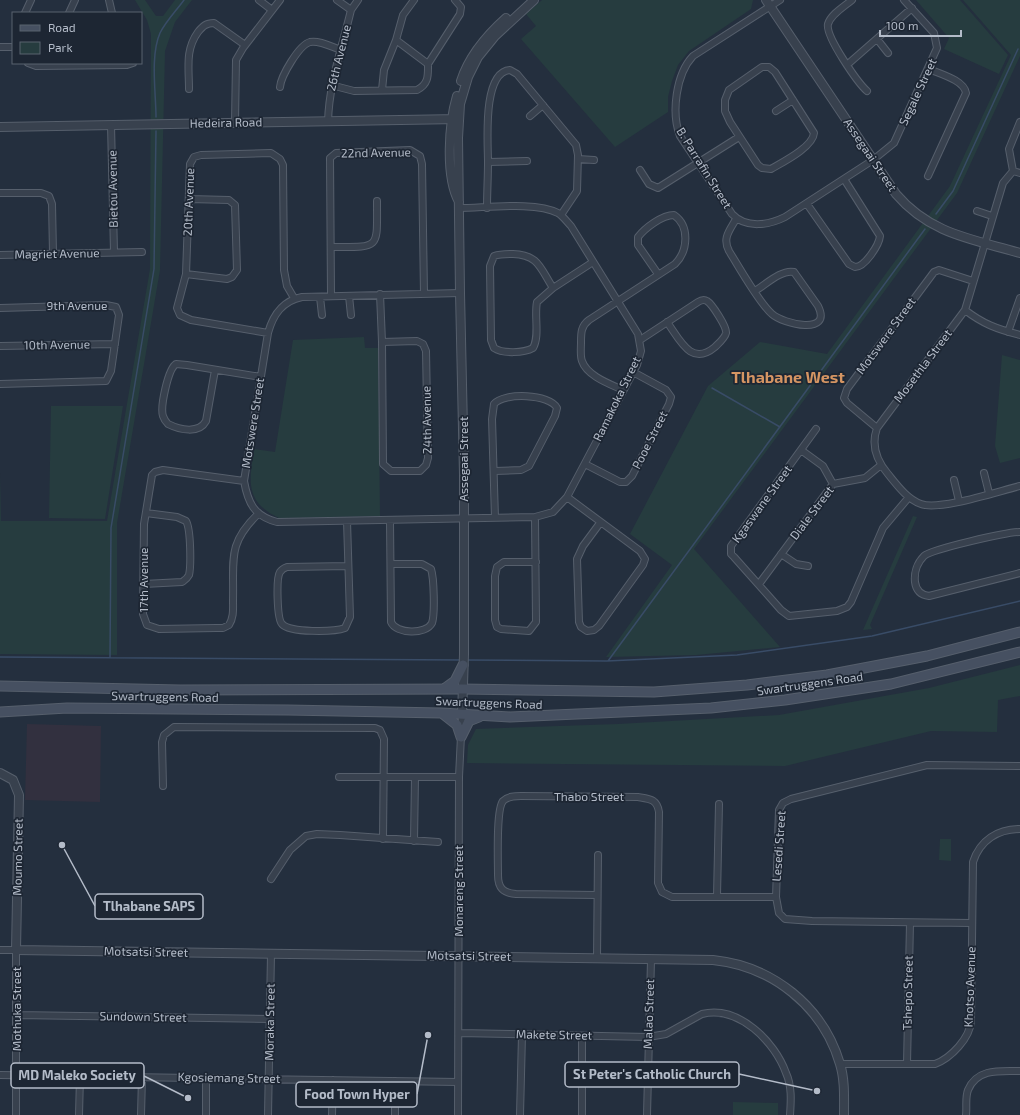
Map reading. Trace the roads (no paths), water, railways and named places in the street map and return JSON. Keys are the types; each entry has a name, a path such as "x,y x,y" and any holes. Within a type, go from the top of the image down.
{"main road":[{"name":"Swartruggens Road","path":"0,686 188,690 462,689 654,692 747,685 876,666 1020,632"},
{"name":"Swartruggens Road","path":"0,712 67,708 441,713 482,716 543,717 576,714 711,708 785,700 891,684 1020,652"},
{"path":"436,690 450,686 461,672 463,665"},
{"path":"441,713 457,725 461,737"},
{"path":"461,737 469,721 482,716"}],"street":[{"path":"25,12 30,0"},
{"path":"70,12 75,0"},
{"path":"109,0 112,12"},
{"path":"259,0 272,10"},
{"path":"235,123 236,67 239,54 280,0"},
{"name":"26th Avenue","path":"328,122 328,100 351,10 337,0"},
{"path":"351,10 358,0"},
{"path":"382,90 384,70 396,40 403,15 414,0"},
{"path":"332,85 354,91 418,90 421,88 427,80 428,64 460,14 461,7 455,0"},
{"name":"Assegaai Street","path":"455,120 465,69 488,34 526,0"},
{"name":"Assegaai Street","path":"462,715 464,519 463,387 459,205 454,190 451,169 450,134 464,88 478,57 495,36 534,0"},
{"path":"768,3 780,0"},
{"path":"852,0 830,20 828,28 831,37 861,86 867,91"},
{"name":"Segale Street","path":"873,160 894,143 929,70 937,48 936,38 904,0"},
{"name":"Assegaai Street","path":"768,3 896,194 921,218 935,227 946,232 1020,253"},
{"name":"B. Parrafin Street","path":"768,3 693,56 683,71 675,120 680,136 698,164 736,219 751,224 771,223 785,217 873,160"},
{"path":"848,64 912,8"},
{"path":"189,89 189,48 193,39 202,27 209,23 214,24 245,45"},
{"path":"876,39 888,53"},
{"path":"396,40 428,64"},
{"path":"280,87 283,73 303,47 309,42 317,42 341,50"},
{"path":"0,47 12,46"},
{"path":"31,64 36,66 48,64 130,64"},
{"path":"762,67 769,67 775,72 814,133 814,138 807,146 771,168 766,169 758,165 740,137 727,116 725,105 729,90 738,82 762,67"},
{"path":"459,205 487,208 536,207 550,210 561,215 577,191 578,159 574,140 514,71 510,70 502,72 497,79 489,105 487,208"},
{"path":"928,176 966,93 965,89 960,84 929,70"},
{"path":"776,111 793,100"},
{"path":"530,116 543,105"},
{"name":"Hedeira Road","path":"0,127 455,120"},
{"path":"1020,122 1009,149 1012,172 1020,173"},
{"name":"Bietou Avenue","path":"111,125 114,252"},
{"path":"640,170 652,187 658,188 740,137"},
{"name":"22nd Avenue","path":"331,295 329,162 336,153 410,150 416,152 420,156 422,164 424,294"},
{"name":"20th Avenue","path":"268,333 184,318 177,308 186,274 190,164 194,157 201,154 271,154 278,156 283,165 284,274 287,286 294,298"},
{"path":"578,159 594,160"},
{"path":"488,162 527,161"},
{"name":"Mosethla Street","path":"877,428 965,310 1003,183 1012,172"},
{"path":"807,204 849,264 855,267 862,265 880,241 880,236 844,179"},
{"path":"0,193 41,193 48,196 52,204 52,253"},
{"path":"186,274 227,279 232,277 237,270 235,205 230,200 189,199"},
{"path":"331,247 368,246 374,242 377,236 377,201"},
{"path":"977,211 992,216"},
{"name":"Ramakoka Street","path":"464,519 536,517 553,512 567,497 639,358 640,340 635,328 571,226 561,215"},
{"path":"623,390 591,373 584,366 581,357 581,332 585,323 679,260 684,246 684,230 679,219 674,215 668,215 638,237 638,245 658,274"},
{"path":"736,219 727,234 727,247 755,291 771,314 777,318 811,325 821,319 821,312 818,306 794,272 786,272 755,291"},
{"name":"Magriet Avenue","path":"0,255 142,252"},
{"path":"554,288 536,261 529,256 503,254 494,256 490,266 491,340 494,348 501,351 524,351 533,348 536,341 537,302 554,288 593,262"},
{"name":"Motswere Street","path":"877,428 846,403 844,398 847,389 934,272 939,270 973,281"},
{"path":"294,298 331,295 349,296 460,293"},
{"name":"24th Avenue","path":"380,294 384,464 391,471 420,471 426,465 428,458 425,348 423,344 417,341 382,342"},
{"path":"349,296 350,315"},
{"path":"320,297 322,315"},
{"name":"Motswere Street","path":"258,514 249,502 244,481 268,333 276,312 294,298"},
{"path":"1008,332 1020,298"},
{"path":"640,340 667,322 698,302 704,300 713,308 726,329 726,334 717,345 707,353 698,355 686,348 667,322"},
{"name":"9th Avenue","path":"0,308 114,306 118,309 119,315 109,376 104,382 0,384"},
{"path":"965,310 984,324 1020,335"},
{"name":"10th Avenue","path":"0,346 115,344"},
{"path":"215,370 206,421 202,426 194,430 168,424 163,415 163,407 172,367 181,364 261,377"},
{"name":"Pooe Street","path":"585,464 620,482 626,482 632,476 669,404 671,397 666,390 633,372"},
{"path":"495,471 521,470 529,466 555,416 556,408 553,402 544,398 514,397 500,399 494,404 492,419 495,471 495,518"},
{"path":"877,428 875,434 875,450 880,465 909,497 928,506 942,506 1020,486"},
{"name":"Kgaswane Street","path":"816,429 731,546 732,554 780,610 789,616 798,617 842,610 850,602 883,528 909,497"},
{"path":"801,450 823,466 833,484"},
{"name":"Diale Street","path":"759,584 833,484 865,478 880,465"},
{"name":"17th Avenue","path":"244,481 158,470 152,475 144,524 143,614 149,626 159,629 223,628 229,625 233,613 234,549 242,532 258,514"},
{"path":"984,473 989,493"},
{"path":"954,480 959,501"},
{"path":"567,497 600,523 643,553 644,562 599,626 594,630 586,631 581,627 579,622 577,559 582,546 600,523"},
{"path":"144,584 182,582 187,579 189,572 189,529 186,522 177,517 146,513"},
{"path":"258,514 277,522 464,519"},
{"path":"536,517 536,562 536,622 535,626 529,631 499,628 495,620 495,576 497,567 504,562 536,562"},
{"path":"390,520 391,618 393,625 403,630 428,628 433,618 431,569 422,564 391,564"},
{"path":"347,521 350,617 345,628 335,631 295,630 283,626 279,620 278,607 278,575 282,569 287,567 348,566"},
{"path":"1020,532 932,552 920,561 914,577 917,588 924,595 929,596 1020,573"},
{"path":"781,554 796,564 808,566"},
{"name":"Monareng Street","path":"458,1115 459,776 462,715"},
{"path":"163,786 162,742 164,736 174,727 375,728 383,734 384,740 383,839"},
{"name":"Lesedi Street","path":"972,923 791,920 785,918 779,913 776,897 779,810 786,801 927,766 1020,766"},
{"name":"Moumo Street","path":"0,773 13,780 17,787 18,795 16,950"},
{"path":"339,777 459,776"},
{"path":"414,841 415,777"},
{"name":"Thabo Street","path":"597,895 516,894 509,893 501,888 498,884 498,875 499,813 502,802 508,798 521,796 638,797 651,799 657,803 659,812 658,876 660,889 664,893 672,897 776,897"},
{"path":"717,896 719,804"},
{"name":"Khotso Avenue","path":"840,1064 930,1065 940,1062 968,1034 971,1021 972,873 977,851 989,839 1002,831 1020,829"},
{"path":"271,879 290,850 306,836 317,834 438,842"},
{"path":"597,959 598,855"},
{"name":"Tshepo Street","path":"907,1064 910,923"},
{"name":"Motsatsi Street","path":"0,950 713,960 731,962 749,967 767,975 793,992 819,1022 829,1039 840,1064 843,1082 844,1115"},
{"name":"Mothuka Street","path":"16,950 16,1115"},
{"name":"Moraka Street","path":"268,1115 271,954"},
{"name":"Malao Street","path":"647,1115 651,960"},
{"name":"Makete Street","path":"459,1033 648,1037 666,1034 702,1014 709,1013 730,1016 742,1022 765,1038 781,1061 790,1086 790,1115"},
{"name":"Sundown Street","path":"17,1015 270,1019"},
{"path":"520,1115 522,1035"},
{"path":"582,1036 582,1115"},
{"path":"966,1115 968,1089 981,1075 989,1071 1020,1071"},
{"name":"Kgosiemang Street","path":"0,1075 458,1082"},
{"path":"79,1115 80,1077"},
{"path":"141,1115 142,1077"},
{"path":"206,1078 206,1115"},
{"path":"332,1115 333,1080"},
{"path":"395,1082 395,1115"}],"waterway":[{"path":"156,117 154,63 157,42 162,29 184,0"},
{"path":"936,214 953,191 1018,49"},
{"path":"110,657 111,528 154,269 156,131"},
{"path":"608,661 925,229"},
{"path":"712,388 780,427"},
{"path":"467,660 607,661 737,655 872,636 1020,601"},
{"path":"0,657 462,660"}],"place":[{"name":"Tlhabane SAPS","path":"62,845"},
{"name":"Food Town Hyper","path":"428,1035"},
{"name":"St Peter's Catholic Church","path":"817,1091"},
{"name":"MD Maleko Society","path":"188,1098"}],"district":[{"name":"Tlhabane West","path":"788,377"}]}
